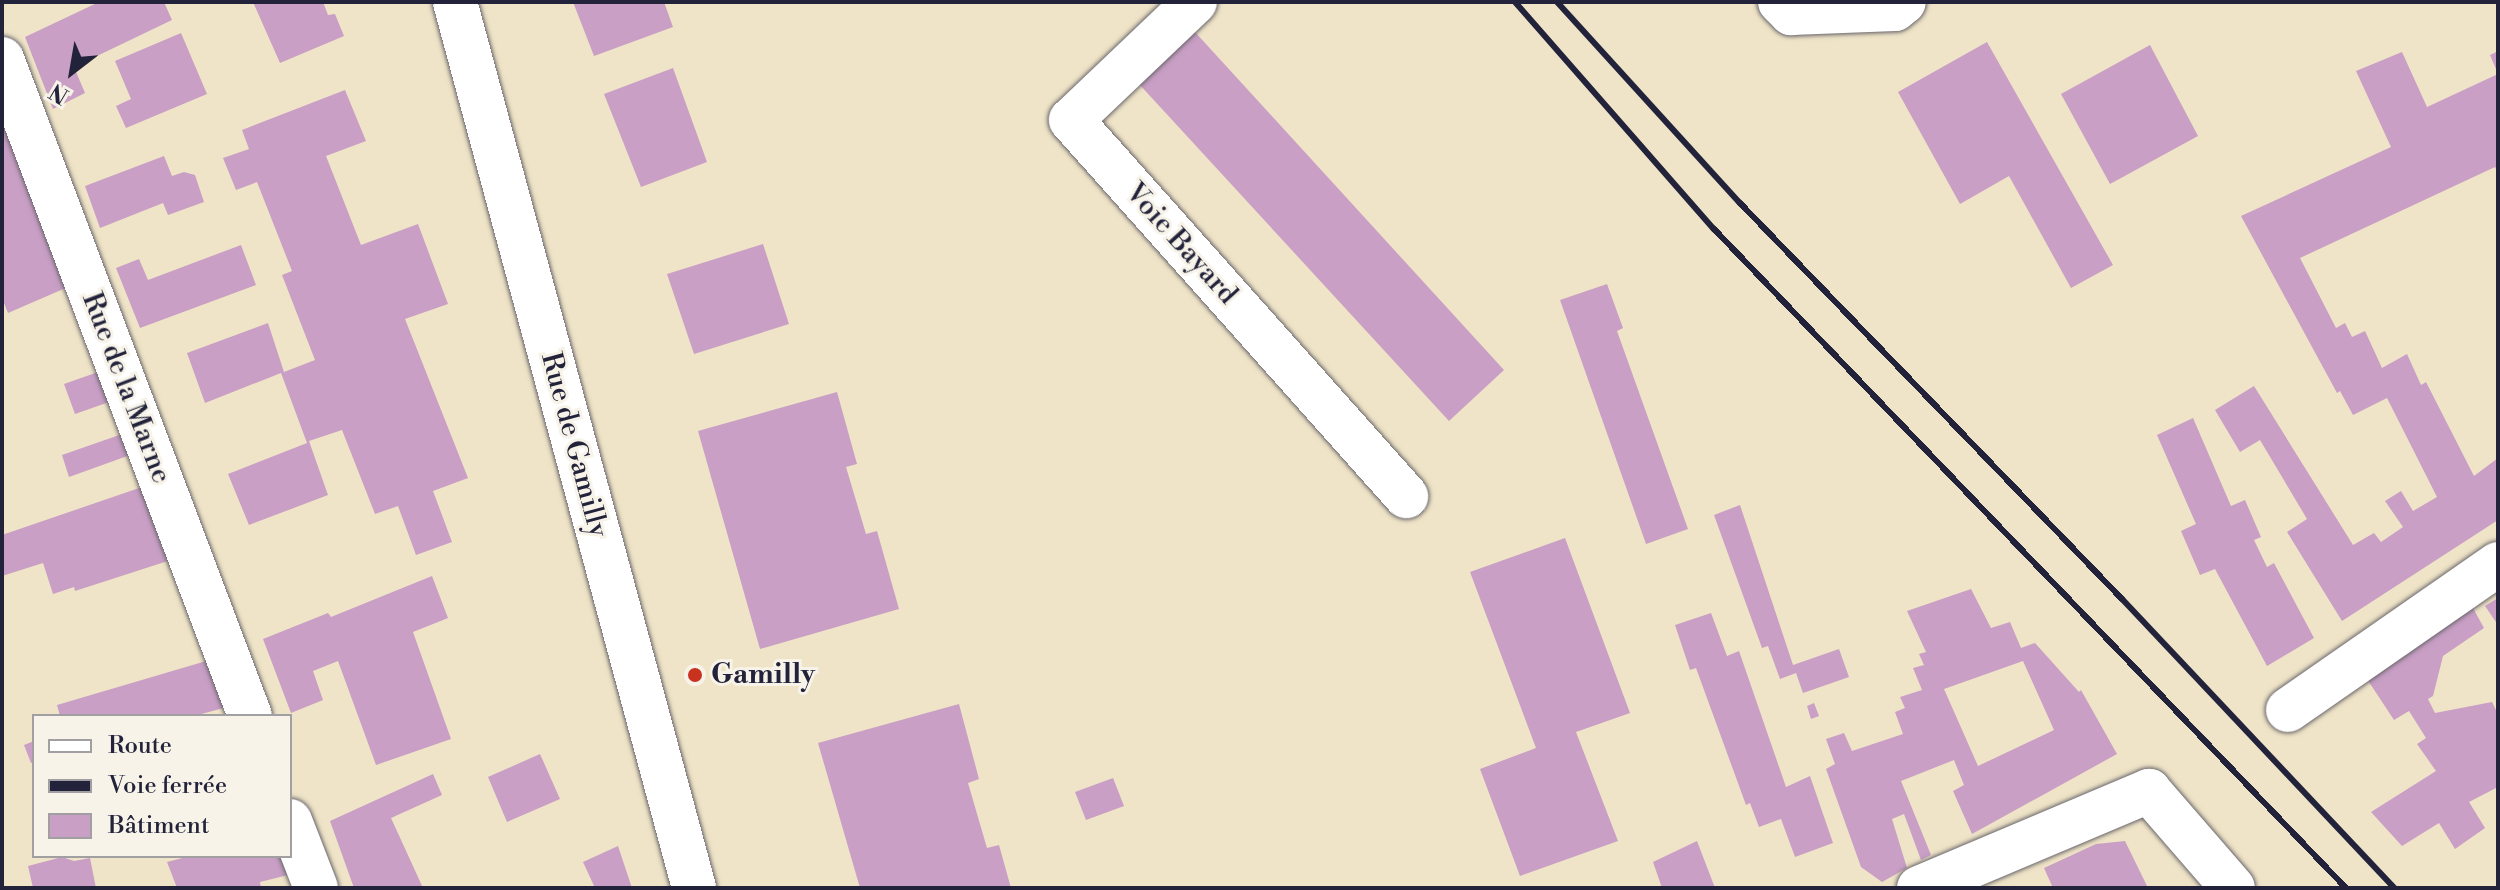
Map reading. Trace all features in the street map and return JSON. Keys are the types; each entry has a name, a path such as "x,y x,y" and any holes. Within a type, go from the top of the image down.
{"street":[{"name":"Rue de Gamilly","path":"455,2 694,888"},
{"name":"Voie Bayard","path":"1195,2 1071,120 1406,496"},
{"path":"1780,2 1791,13 1895,9 1904,2"},
{"name":"Rue de la Marne","path":"2,59 249,714"},
{"path":"2288,710 2498,564"},
{"path":"1919,888 2149,791 2233,888"},
{"path":"292,826 316,888"}],"building":[{"path":"99,2 164,2 172,20 74,67 85,93 53,109 25,37"},
{"path":"253,2 323,2 328,15 335,14 344,36 280,63"},
{"path":"573,2 664,2 673,27 594,56"},
{"path":"1195,32 1504,370 1449,421 1139,84"},
{"path":"181,33 207,94 126,128 116,106 131,99 115,61"},
{"path":"1987,42 2113,265 2071,288 2009,176 1960,204 1898,92"},
{"path":"2150,45 2198,136 2110,184 2061,94"},
{"path":"2498,51 2498,74 2490,55"},
{"path":"2402,52 2427,107 2498,74 2498,173 2495,167 2300,258 2336,328 2345,323 2352,337 2365,331 2382,368 2407,354 2421,385 2426,382 2474,476 2498,458 2498,520 2342,621 2287,532 2307,519 2260,440 2240,452 2215,410 2254,386 2353,545 2374,533 2381,542 2403,527 2385,501 2401,491 2413,511 2437,497 2387,398 2353,415 2340,391 2337,393 2241,216 2391,147 2356,71"},
{"path":"673,68 707,162 641,187 604,94"},
{"path":"345,90 366,141 326,156 361,245 418,224 448,304 405,319 468,478 433,491 452,542 416,555 398,506 375,514 342,430 309,441 328,495 249,525 228,474 307,443 281,373 205,403 187,353 268,323 284,372 315,360 282,275 292,271 257,182 236,190 223,158 249,149 242,130"},
{"path":"2,119 68,287 8,313 2,298"},
{"path":"164,156 172,176 184,172 195,175 204,202 168,215 163,203 100,228 85,186"},
{"path":"763,244 789,324 694,354 667,274"},
{"path":"241,245 256,285 140,328 116,268 139,259 148,280"},
{"path":"1607,284 1623,328 1617,331 1688,529 1646,544 1560,300"},
{"path":"101,371 112,401 75,414 64,384"},
{"path":"837,392 857,464 846,467 866,534 877,531 899,609 760,649 698,431"},
{"path":"2193,418 2231,506 2245,500 2261,537 2254,540 2267,567 2274,563 2314,638 2267,666 2215,569 2200,575 2181,531 2196,524 2157,435"},
{"path":"125,433 133,454 69,477 62,455"},
{"path":"145,486 174,559 75,591 74,587 53,594 43,563 2,576 2,535"},
{"path":"1740,505 1793,665 1839,649 1849,677 1803,693 1796,673 1780,679 1768,646 1762,648 1714,515"},
{"path":"1565,538 1630,713 1576,732 1618,841 1520,876 1480,769 1536,748 1470,572"},
{"path":"432,576 448,618 413,632 451,739 376,765 338,661 313,671 323,700 291,713 263,639 328,613 331,617"},
{"path":"1971,589 1991,628 2010,622 2021,648 2035,643 2079,692 2081,690 2117,754 1972,834 1953,791 1964,785 1954,760 1901,781 1931,855 1921,860 1904,814 1892,819 1907,868 1882,882 1861,867 1826,769 1835,764 1826,739 1844,733 1852,751 1903,734 1895,712 1905,708 1900,697 1922,690 1913,668 1924,665 1919,654 1926,652 1907,611","holes":["2023,661 2054,730 1978,766 1944,689"]},
{"path":"2498,598 2498,625 2485,606"},
{"path":"2473,608 2484,628 2443,656 2433,696 2428,699 2435,713 2492,702 2498,714 2498,787 2469,802 2485,828 2455,849 2439,823 2402,846 2371,812 2436,771 2417,744 2426,738 2409,711 2394,720 2367,679"},
{"path":"1711,613 1727,656 1739,651 1786,787 1810,776 1833,843 1795,857 1781,819 1759,827 1750,803 1746,805 1696,668 1690,670 1675,625"},
{"path":"213,659 231,706 201,714 59,714 57,705"},
{"path":"1814,703 1819,716 1811,719 1807,706"},
{"path":"959,704 979,779 968,783 987,848 999,845 1011,888 860,888 818,743"},
{"path":"32,742 32,763 31,763 24,745"},
{"path":"540,754 560,799 507,822 488,777"},
{"path":"433,774 442,795 391,818 423,888 354,888 330,821"},
{"path":"1113,778 1124,806 1086,820 1075,792"},
{"path":"1697,841 1715,888 1662,888 1653,862"},
{"path":"2125,841 2148,888 2053,888 2044,868 2096,844"},
{"path":"618,846 632,888 595,888 583,862"},
{"path":"58,858 74,861 90,858 96,888 33,888 28,866"},
{"path":"182,858 287,858 292,874 260,882 261,888 177,888 167,862"}],"railway":[{"path":"1515,2 1714,229 2346,888"},
{"path":"1557,2 1740,203 2122,599 2394,888"}],"place":[{"name":"Gamilly","path":"695,675"}]}
